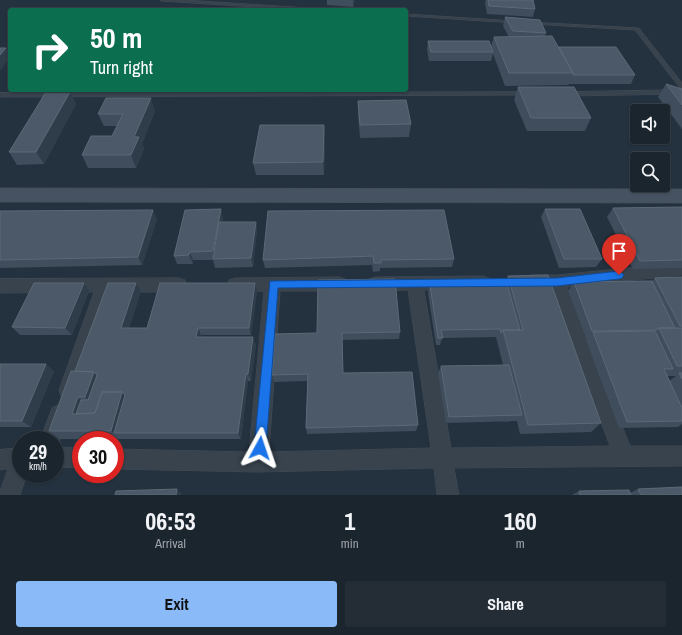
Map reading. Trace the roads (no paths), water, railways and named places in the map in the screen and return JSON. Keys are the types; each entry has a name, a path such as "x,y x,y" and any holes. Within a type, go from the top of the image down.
{"street":[{"path":"0,195 682,196"},
{"path":"220,285 557,282 682,269"},
{"path":"557,282 624,456"},
{"path":"415,283 448,495"},
{"path":"258,462 273,284"},
{"path":"53,431 105,285"},
{"path":"0,286 197,285"},
{"path":"124,459 258,462 443,458 682,456"},
{"path":"0,460 12,459"},
{"path":"9,495 13,483"}],"lane":[{"path":"162,0 292,8"},
{"path":"408,15 517,22"},
{"path":"525,22 637,29 682,87"},
{"path":"558,94 682,92"},
{"path":"0,95 535,94"}]}
